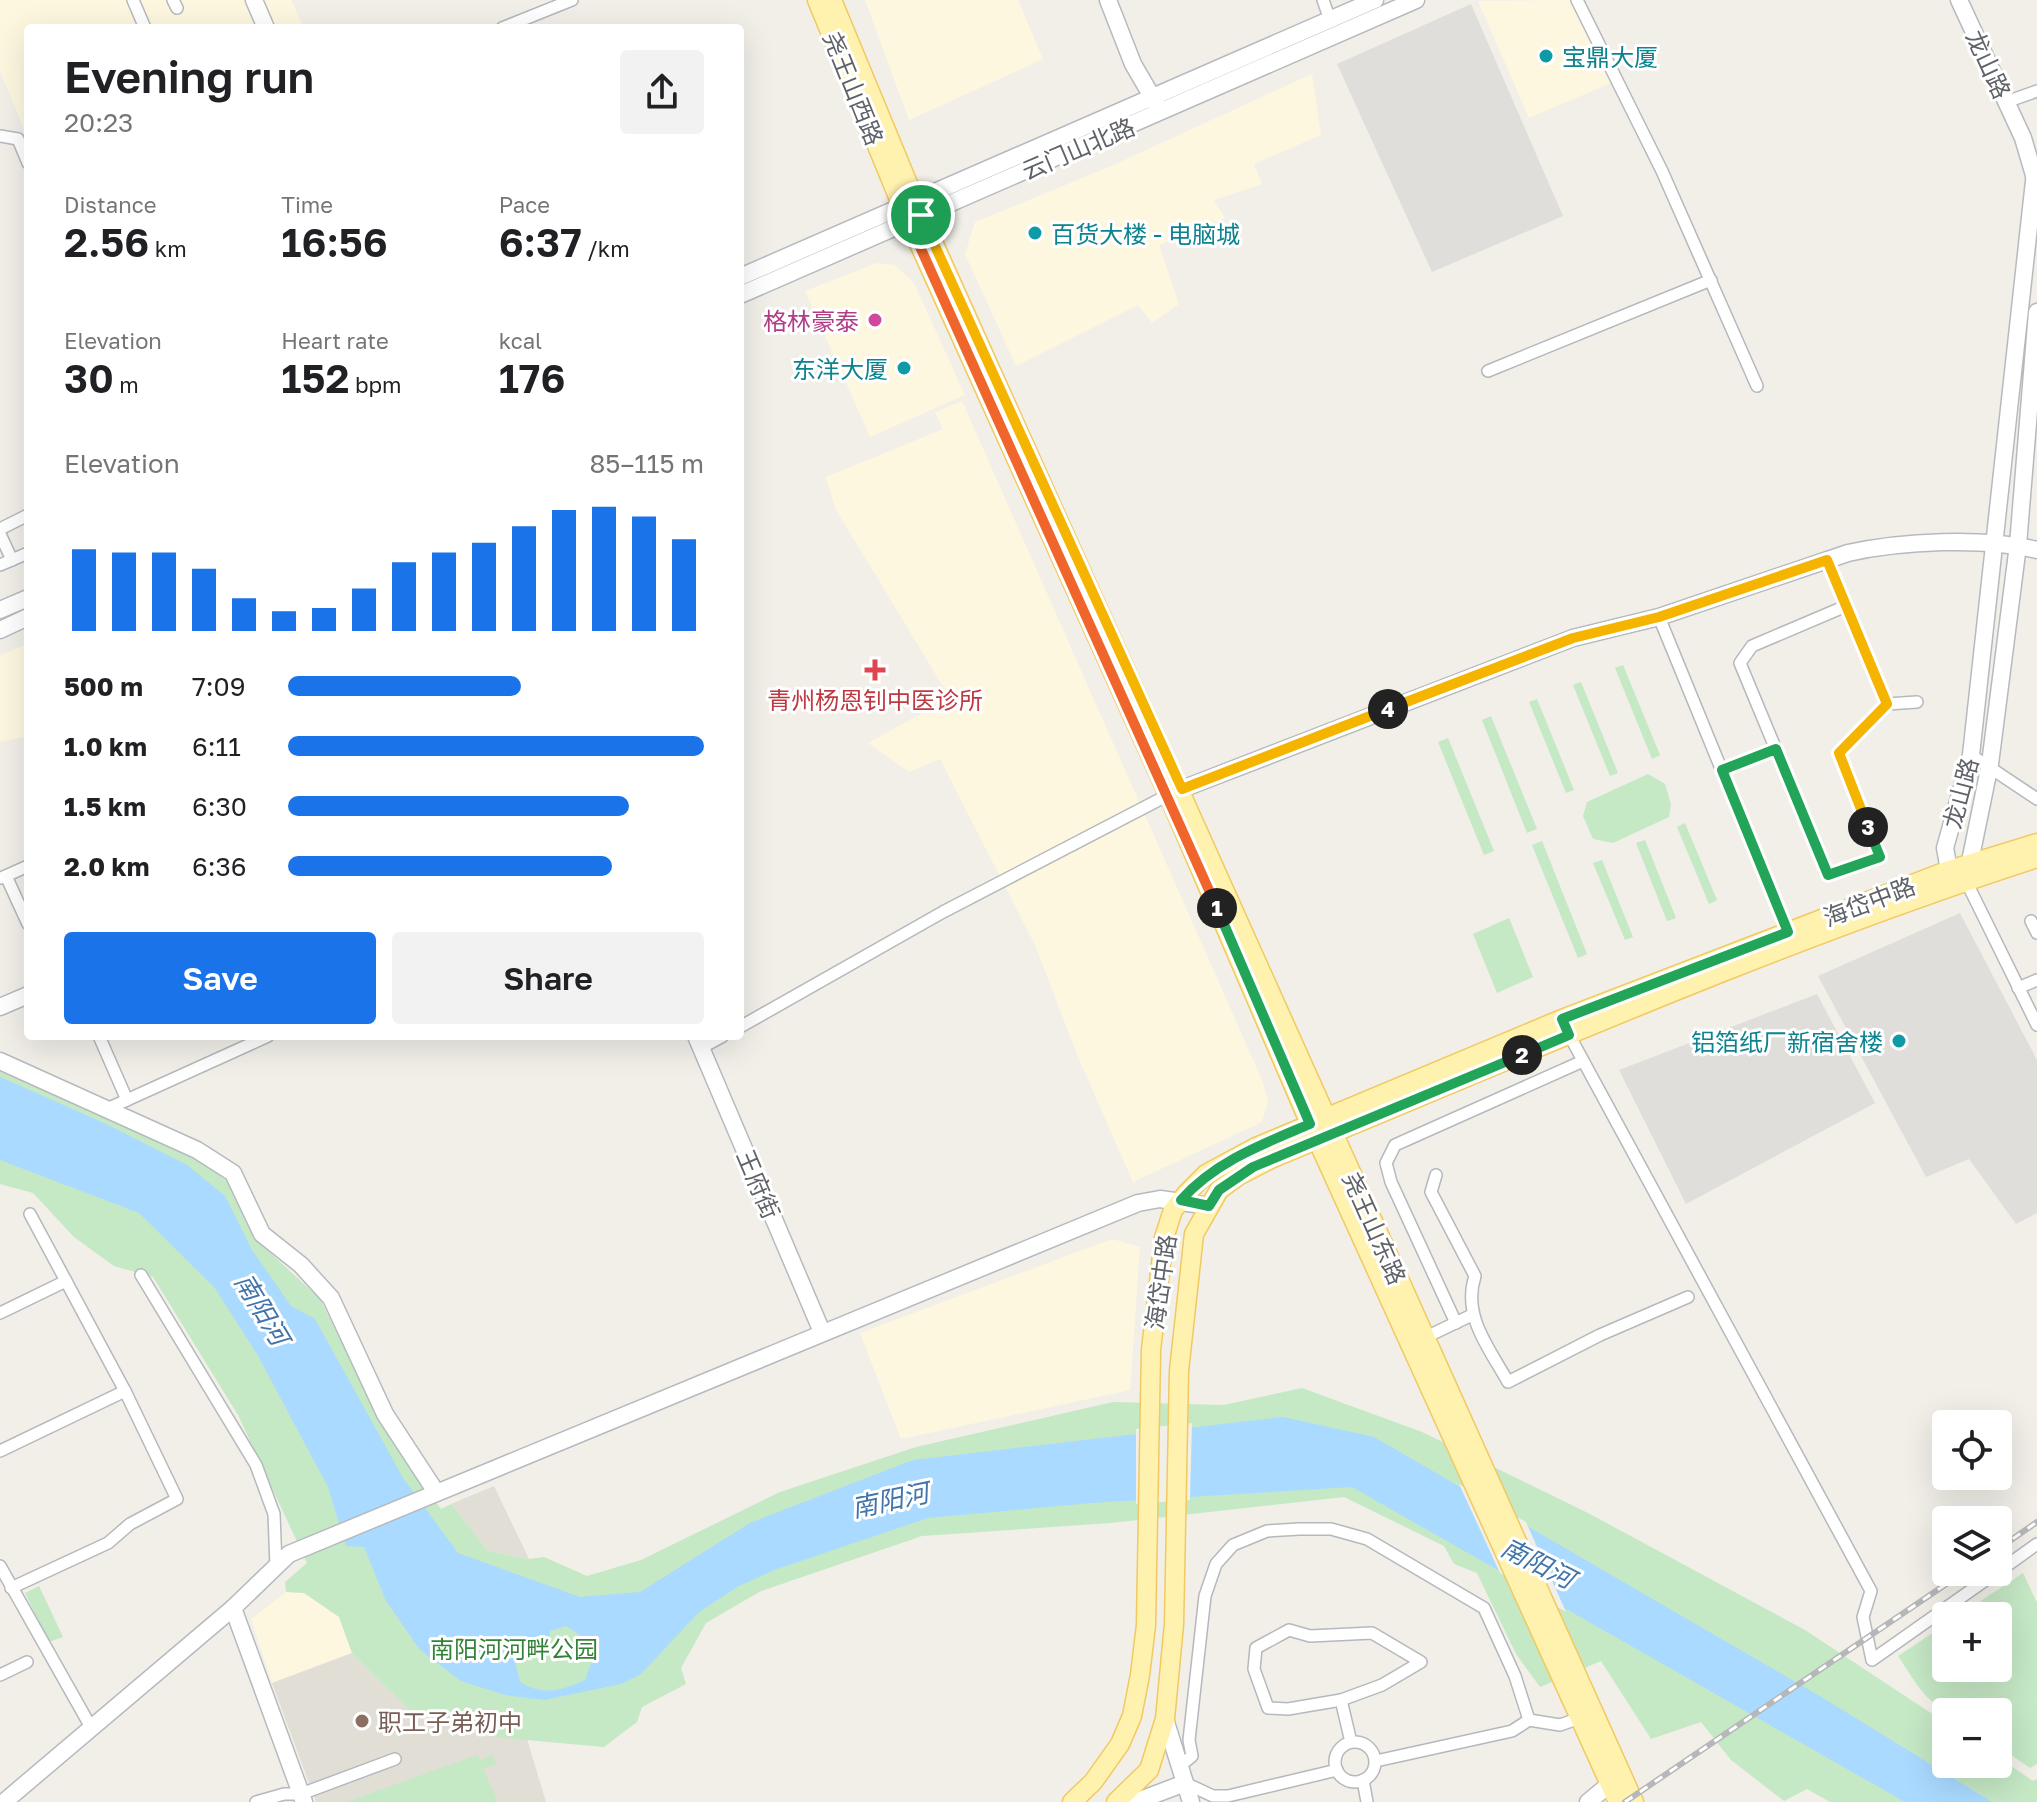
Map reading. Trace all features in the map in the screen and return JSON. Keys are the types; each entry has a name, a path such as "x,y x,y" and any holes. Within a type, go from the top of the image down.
{"main road":[{"name":"尧王山西路","path":"817,0 911,209"},
{"name":"尧王山西路","path":"832,0 911,209"},
{"name":"尧王山东路","path":"911,209 1577,1694 1634,1802"},
{"path":"1967,872 2037,843"},
{"path":"1967,872 2037,858"},
{"name":"海岱中路","path":"1072,1802 1106,1764 1132,1716 1146,1625 1149,1386 1160,1261 1169,1221 1181,1200 1206,1174 1226,1162 1321,1128 1788,932 1949,870 1967,872"},
{"name":"海岱中路","path":"1566,1027 1967,872"},
{"name":"海岱中路","path":"1116,1802 1149,1770 1165,1719 1174,1624 1179,1371 1194,1234 1219,1190 1321,1128"},
{"name":"尧王山东路","path":"1577,1694 1580,1718 1618,1802"}],"street":[{"path":"133,0 143,24"},
{"path":"254,0 264,24"},
{"path":"512,24 572,0"},
{"path":"1108,0 1133,64 1157,106"},
{"path":"1323,0 1330,20"},
{"name":"云门山北路","path":"1157,106 1375,0"},
{"name":"云门山北路","path":"744,275 1416,0"},
{"path":"1577,0 1662,171 1757,386"},
{"name":"龙山路","path":"1949,870 1945,848 1971,755 2036,180 2006,102 1959,0"},
{"path":"2006,102 2037,91"},
{"path":"0,136 18,139 24,153"},
{"name":"云门山北路","path":"744,293 911,209"},
{"path":"1488,371 1711,280"},
{"name":"龙山路","path":"1967,872 1990,764 2018,545 2037,312"},
{"path":"12,560 0,531 24,517"},
{"path":"744,1025 943,912 1175,792 1573,638 1659,617 1827,560 1876,547 1954,543 2018,545 2037,550"},
{"path":"0,565 24,555"},
{"path":"1827,560 1887,704"},
{"path":"0,610 24,600"},
{"path":"1846,606 1752,646 1740,663 1828,875 1880,857 1839,753 1887,704 1917,702"},
{"path":"1659,617 1788,932"},
{"path":"0,630 24,619"},
{"path":"1722,770 1776,749"},
{"path":"1971,755 1990,764 2022,792 2037,799"},
{"path":"24,872 3,877 24,916"},
{"path":"1967,872 2037,1025"},
{"path":"2031,921 2037,933"},
{"path":"2018,988 2037,980"},
{"path":"0,1007 24,997"},
{"path":"1566,1027 1871,1591 1863,1617 1872,1660 1978,1586"},
{"path":"101,1040 127,1100"},
{"path":"107,1109 259,1040"},
{"name":"王府街","path":"698,1042 822,1332"},
{"path":"0,1061 197,1150 233,1173 262,1234 301,1265 331,1298 385,1414 431,1494"},
{"path":"1456,1323 1391,1182 1386,1163 1395,1145 1583,1061"},
{"path":"1436,1175 1431,1192 1475,1276 1469,1294 1472,1315 1508,1382 1600,1335 1688,1297"},
{"path":"4,1802 233,1608 289,1554 1138,1203 1181,1200 1209,1206"},
{"path":"11,1588 108,1543 130,1524 177,1499 125,1391 30,1214"},
{"path":"141,1275 256,1465 274,1514 276,1567"},
{"path":"0,1313 66,1281"},
{"path":"1422,1346 1472,1315"},
{"path":"0,1451 125,1391"},
{"path":"1180,1766 1192,1756 1189,1740 1205,1596 1216,1564 1233,1545 1267,1531 1331,1529 1367,1539 1484,1608 1515,1676 1529,1720"},
{"path":"2012,1562 2037,1544"},
{"path":"0,1566 92,1729"},
{"path":"233,1608 303,1798"},
{"path":"1289,1630 1310,1636 1372,1633 1421,1662 1382,1685 1341,1700 1288,1709 1268,1708 1254,1669 1256,1648 1289,1630"},
{"path":"0,1675 27,1662"},
{"path":"1341,1700 1351,1742"},
{"path":"1376,1761 1512,1731 1529,1720 1560,1725 1580,1718"},
{"path":"1165,1719 1191,1802"},
{"path":"1351,1742 1368,1746 1376,1761 1372,1774 1363,1780 1346,1779 1337,1770 1337,1754 1351,1742"},
{"path":"256,1802 284,1794 303,1798 395,1759"},
{"path":"1135,1802 1185,1783 1213,1796 1228,1796 1337,1770"},
{"path":"1363,1780 1367,1802"},
{"path":"1588,1802 1610,1784"}],"shaded area":[{"path":"0,0 291,0 302,24 24,24 24,129 0,71"},
{"path":"865,0 1018,0 1043,59 909,120"},
{"path":"1570,0 1611,83 1529,118 1478,1"},
{"path":"1471,4 1563,216 1432,272 1337,64"},
{"path":"1312,74 1321,135 1254,164 1262,184 1214,200 1225,218 1159,245 1179,304 1152,323 1138,305 1016,366 965,254 975,222 1109,167"},
{"path":"877,263 895,265 914,283 965,395 870,437 805,291"},
{"path":"962,401 1262,1080 1268,1102 1262,1122 1133,1182 1078,1057 1035,945 940,759 909,772 868,743 950,698 835,508 826,477 943,429 935,412"},
{"path":"24,645 24,737 0,742 0,656"},
{"path":"1960,913 2037,1060 2037,1213 2016,1224 1969,1159 1926,1177 1818,976"},
{"path":"1817,994 1875,1103 1686,1204 1619,1070"},
{"path":"1112,1239 1140,1247 1130,1390 901,1439 860,1333"},
{"path":"494,1486 529,1559 488,1551 451,1504"},
{"path":"286,1592 304,1593 339,1617 352,1653 272,1683 251,1619"},
{"name":"职工子弟初中","path":"352,1653 411,1711 465,1731 527,1739 546,1802 316,1802 272,1683"}],"green space":[{"path":"1623,665 1660,755 1652,759 1615,668"},
{"path":"1581,682 1618,773 1610,776 1573,685"},
{"path":"1537,699 1574,790 1566,793 1529,702"},
{"path":"1491,716 1537,829 1527,833 1482,720"},
{"path":"1448,738 1494,851 1484,855 1438,742"},
{"path":"1648,774 1665,784 1671,804 1669,817 1613,843 1593,839 1583,816 1587,802"},
{"path":"1685,823 1717,900 1709,904 1677,827"},
{"path":"1645,840 1676,918 1667,921 1636,843"},
{"path":"1542,841 1587,954 1578,958 1532,845"},
{"path":"1602,860 1633,937 1625,940 1593,863"},
{"path":"1509,918 1533,977 1497,993 1473,934"},
{"name":"南阳河河畔公园","path":"0,1070 203,1163 228,1182 264,1247 320,1299 392,1442 441,1509 451,1504 488,1551 529,1559 544,1557 587,1576 641,1560 780,1492 916,1447 1113,1402 1224,1405 1302,1388 1422,1432 1588,1513 1805,1630 1932,1714 1932,1778 2012,1778 2012,1767 2033,1781 2037,1779 2037,1802 1830,1802 1807,1789 1784,1801 1731,1760 1701,1722 1651,1739 1601,1661 1540,1687 1516,1654 1477,1573 1454,1564 1444,1546 1344,1497 1111,1523 922,1536 761,1591 706,1623 681,1668 686,1684 642,1707 637,1722 604,1747 495,1737 411,1711 352,1653 339,1617 304,1593 286,1592 285,1582 307,1563 238,1415 153,1277 114,1266 74,1237 33,1193 0,1184"},
{"path":"2023,1573 2037,1603 2037,1764 2030,1768 2012,1756 2012,1698 1932,1698 1932,1701 1898,1656 1932,1633 1932,1682 2012,1682 2012,1602 1979,1602 2003,1586 2012,1586 2012,1580"},
{"path":"39,1586 63,1637 49,1642 25,1593"},
{"path":"477,1755 480,1760 492,1755 496,1764 483,1769 498,1802 347,1802"}],"water":[{"name":"南阳河","path":"0,1077 104,1123 187,1165 225,1196 252,1250 291,1306 315,1319 403,1478 458,1553 580,1597 640,1592 750,1523 913,1460 1283,1417 1374,1437 1823,1698 1932,1765 1932,1778 1953,1778 1992,1802 1905,1802 1352,1487 1091,1503 928,1518 777,1569 737,1587 699,1612 641,1674 621,1684 544,1700 505,1695 461,1681 420,1650 386,1601 364,1547 346,1546 328,1487 257,1354 214,1287 139,1213 0,1160","holes":["566,1626 586,1639 593,1658 585,1680 552,1690 536,1689 520,1682 515,1661 531,1647 548,1645 550,1631"]}],"pier":[{"path":"1192,1423 1190,1500 1136,1504 1136,1429"},
{"path":"1459,1484 1526,1522 1566,1612 1500,1573"}],"railway":[{"path":"2012,1539 2037,1522"},
{"path":"1625,1802 1943,1586"}],"place":[{"name":"宝鼎大厦","path":"1546,56"},
{"name":"百货大楼 - 电脑城","path":"1035,233"},
{"name":"格林豪泰","path":"875,320"},
{"name":"东洋大厦","path":"904,368"},
{"name":"青州杨恩钊中医诊所","path":"875,670"},
{"name":"铝箔纸厂新宿舍楼","path":"1899,1041"},
{"name":"职工子弟初中","path":"362,1721"}],"route":[{"path":"921,215 1182,789 1573,638 1659,617 1827,560 1887,704 1839,753 1880,857 1828,875 1776,749 1722,770 1788,932 1562,1019 1569,1035 1253,1167 1219,1190 1209,1206 1181,1200 1206,1174 1226,1162 1310,1124 1168,794 908,220 921,215"}]}
